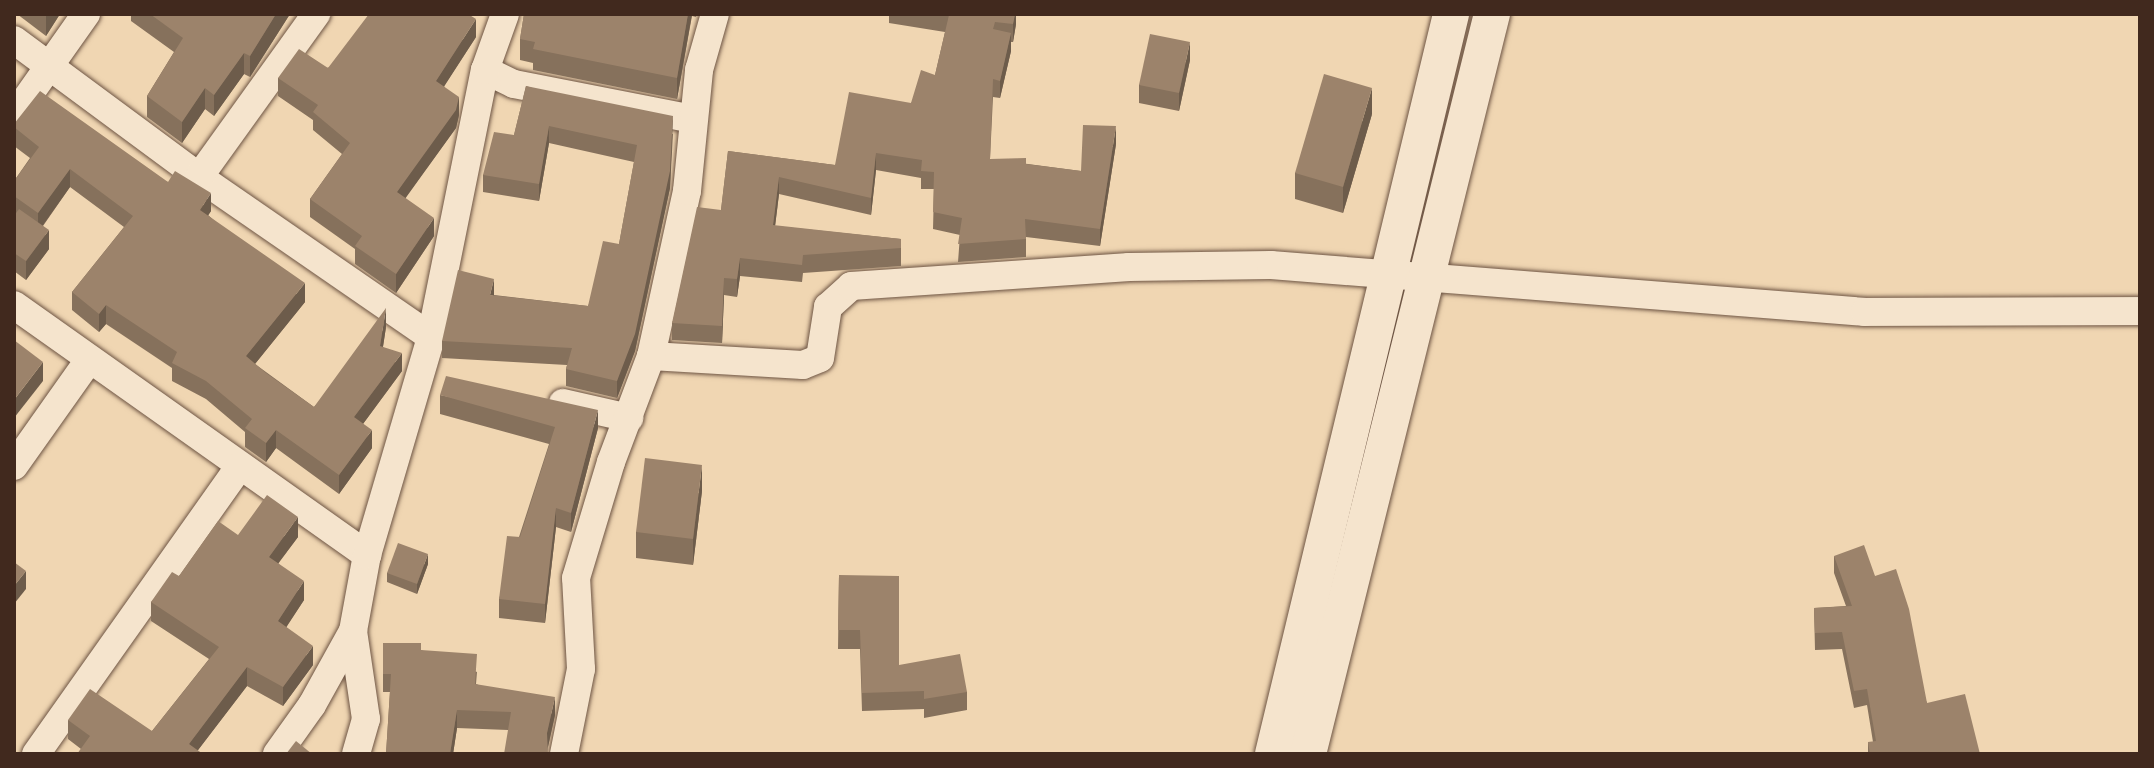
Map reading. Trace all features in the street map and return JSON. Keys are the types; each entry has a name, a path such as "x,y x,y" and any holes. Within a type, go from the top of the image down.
{"street":[{"path":"14,116 86,14"},
{"path":"199,177 316,14"},
{"path":"277,754 312,705 353,631 367,555 431,337 485,70 505,14"},
{"path":"564,754 581,669 576,578 651,356 687,191 699,70 715,14"},
{"path":"1273,754 1451,14"},
{"path":"1308,754 1422,281 1492,14"},
{"path":"14,40 199,177 431,337"},
{"path":"485,70 514,84 692,119"},
{"path":"651,356 803,365 820,358 828,307 851,286 1129,267 1271,265 1387,273 1422,281 1865,312 2140,311"},
{"path":"14,305 367,555"},
{"path":"14,466 89,360"},
{"path":"421,371 451,378"},
{"path":"541,398 629,418"},
{"path":"36,754 240,466"},
{"path":"353,631 366,719 356,754"}],"building":[{"path":"150,14 276,14 250,56 244,53 214,95 205,88 182,122 147,96 183,38"},
{"path":"369,14 468,14 476,19 436,81 459,97 456,110 397,192 434,218 396,274 355,246 362,236 310,199 350,143 313,112 318,105 278,78 299,49 328,68"},
{"path":"524,14 688,14 677,78 533,49 535,42 520,39"},
{"path":"944,14 1015,14 1013,24 995,22 993,29 1011,33 1000,81 993,79 990,159 1026,158 1026,164 1081,171 1083,125 1116,126 1100,229 1025,219 1026,239 958,244 962,218 933,212 934,172 921,171 922,160 876,153 871,198 779,177 773,225 901,239 901,248 803,255 802,265 740,258 737,279 724,278 722,326 672,323 697,207 721,210 728,151 835,165 849,92 911,103 921,70 935,75 949,15"},
{"path":"1150,34 1190,42 1179,93 1139,85"},
{"path":"1324,74 1372,88 1343,187 1295,173"},
{"path":"526,86 673,116 670,171 635,334 617,381 566,369 572,348 442,341 458,270 494,279 490,295 588,306 603,241 619,244 637,145 549,126 539,184 483,175 494,132 514,135"},
{"path":"40,91 168,182 175,171 211,193 200,210 305,283 246,356 314,407 386,308 380,346 402,353 354,417 372,430 339,475 276,430 266,443 245,428 252,419 206,381 172,363 177,352 106,305 99,314 72,292 133,216 70,169 38,213 14,196 14,181 39,147 14,124"},
{"path":"19,209 49,230 26,261 14,253 14,216"},
{"path":"14,340 43,362 14,400"},
{"path":"446,376 598,410 571,513 556,508 545,604 499,599 507,536 520,537 555,427 440,395"},
{"path":"645,458 702,465 693,539 636,532"},
{"path":"267,495 298,517 269,557 304,581 278,621 313,646 283,687 247,667 189,744 203,754 77,754 90,736 68,720 90,689 152,731 219,647 151,602 172,572 179,576 218,521 238,535"},
{"path":"398,543 428,554 417,584 387,573"},
{"path":"1864,545 1875,576 1896,569 1909,609 1927,703 1965,694 1980,754 1870,754 1868,742 1876,741 1867,689 1854,691 1842,632 1815,633 1814,608 1852,606 1834,556"},
{"path":"14,562 26,571 14,586"},
{"path":"839,575 899,576 899,665 960,654 967,692 924,699 924,691 862,693 860,630 838,630"},
{"path":"383,643 421,643 421,650 477,654 475,684 555,697 547,733 548,754 504,754 511,712 457,710 450,754 386,754 391,674 383,674"},
{"path":"296,741 312,754 286,754"}]}
